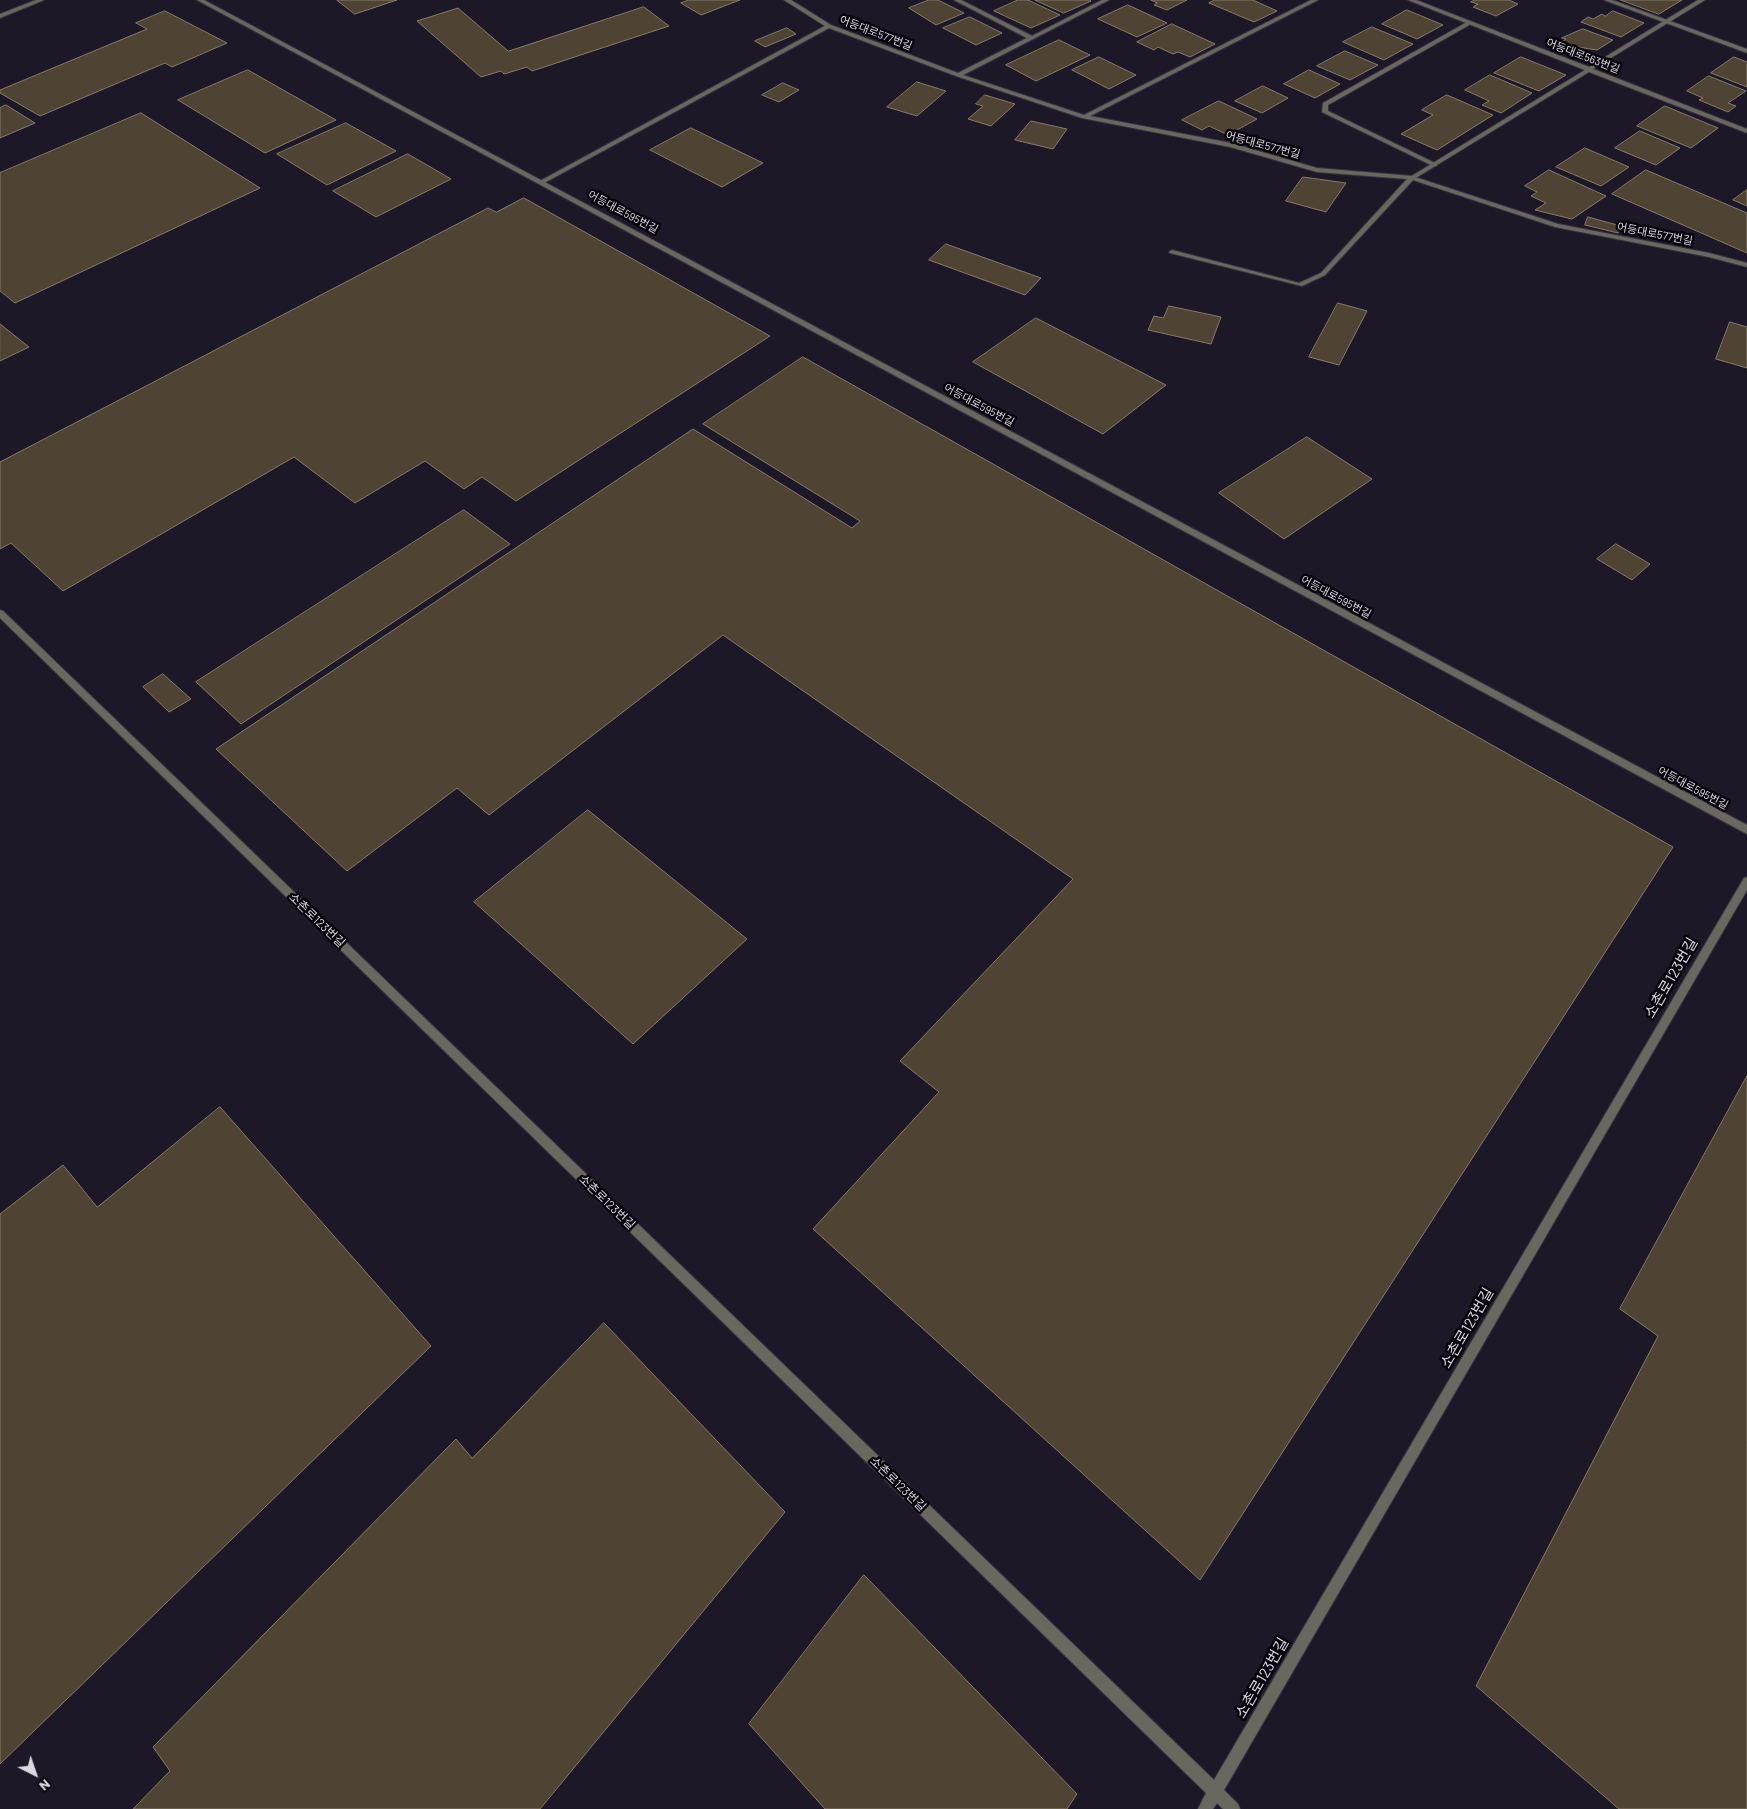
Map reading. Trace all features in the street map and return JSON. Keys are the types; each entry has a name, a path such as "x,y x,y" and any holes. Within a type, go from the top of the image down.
{"street":[{"path":"0,16 42,0"},
{"name":"어등대로595번길","path":"200,0 1747,830"},
{"name":"어등대로577번길","path":"787,0 829,26 958,75 1084,117 1231,145 1318,170 1412,178 1557,226 1709,255 1747,265"},
{"path":"956,0 1032,38"},
{"path":"958,75 1106,0"},
{"path":"1084,117 1315,0"},
{"name":"어등대로563번길","path":"1411,0 1747,131"},
{"path":"1607,0 1747,51"},
{"path":"1172,252 1300,285 1322,274 1412,178 1702,0"},
{"path":"1434,164 1325,112 1325,104 1469,22"},
{"path":"542,182 829,26"},
{"name":"소촌로123번길","path":"0,613 1233,1809"},
{"name":"소촌로123번길","path":"1205,1809 1747,880"}],"building":[{"path":"337,0 397,0 355,14"},
{"path":"689,0 740,0 701,15 681,3"},
{"path":"929,0 938,0 964,13 936,25 909,8"},
{"path":"1018,0 1028,0 1060,15 1031,28 994,11"},
{"path":"1035,0 1090,0 1091,1 1064,13"},
{"path":"1151,0 1187,0 1167,10 1154,5 1157,3"},
{"path":"1215,0 1253,0 1277,11 1254,22 1209,3"},
{"path":"1475,0 1509,0 1518,4 1496,16 1473,7 1478,4 1471,2"},
{"path":"1621,0 1682,0 1659,14"},
{"path":"1128,5 1167,23 1137,37 1098,19"},
{"path":"644,7 669,26 532,71 527,67 504,74 501,71 481,77 417,21 458,8 508,51"},
{"path":"1407,10 1443,25 1417,39 1382,24"},
{"path":"165,11 227,43 172,67 165,63 40,116 0,93 0,90 147,29 136,23"},
{"path":"1613,11 1644,23 1621,37 1581,22 1588,17 1593,19 1602,14 1605,16"},
{"path":"970,17 1002,33 976,45 943,28"},
{"path":"1172,24 1215,44 1190,57 1178,52 1173,54 1158,47 1154,50 1137,42"},
{"path":"1372,27 1413,44 1384,60 1343,42"},
{"path":"787,28 796,34 765,47 755,41"},
{"path":"1583,29 1613,40 1597,50 1558,44 1566,39 1562,38"},
{"path":"1059,40 1090,55 1036,81 1006,65"},
{"path":"1345,51 1378,65 1350,80 1317,66"},
{"path":"1099,57 1136,75 1109,89 1072,70"},
{"path":"1521,57 1566,75 1539,91 1494,73"},
{"path":"1734,57 1747,62 1747,87 1711,73"},
{"path":"248,70 336,120 265,153 178,100"},
{"path":"1309,70 1340,84 1315,98 1284,84"},
{"path":"1490,75 1532,93 1501,113 1482,105 1489,101 1465,90"},
{"path":"1709,76 1746,91 1728,103 1736,106 1728,112 1699,100 1703,98 1687,91"},
{"path":"917,82 946,91 917,116 887,107"},
{"path":"783,83 799,90 779,102 762,95"},
{"path":"1263,86 1288,98 1262,113 1235,101"},
{"path":"985,95 1015,104 991,126 968,119 983,106 976,104"},
{"path":"1447,95 1493,115 1437,150 1401,134 1433,115 1422,110"},
{"path":"1219,101 1257,119 1228,135 1209,126 1202,130 1182,120"},
{"path":"6,105 35,123 0,138 0,108"},
{"path":"1665,106 1718,128 1691,148 1637,126"},
{"path":"141,113 260,188 15,303 0,291 0,173"},
{"path":"1031,121 1067,129 1053,149 1015,140"},
{"path":"346,123 396,151 327,185 277,154"},
{"path":"691,128 763,163 722,187 650,150"},
{"path":"1640,131 1680,148 1656,165 1615,148"},
{"path":"1585,148 1629,167 1601,186 1556,167"},
{"path":"408,154 451,179 376,217 333,191"},
{"path":"1549,170 1606,196 1572,219 1535,210 1546,203 1531,196 1537,192 1525,186"},
{"path":"1646,170 1747,213 1747,253 1612,194"},
{"path":"1303,177 1346,183 1326,212 1286,201"},
{"path":"1747,190 1747,206 1733,200"},
{"path":"524,198 770,336 516,501 482,477 464,489 425,461 355,503 294,457 63,591 11,543 0,549 0,462 488,208 496,212"},
{"path":"1588,217 1621,226 1618,233 1585,225"},
{"path":"946,244 1041,278 1025,295 929,260"},
{"path":"1338,303 1367,311 1339,365 1309,357"},
{"path":"1169,306 1221,317 1211,344 1148,330 1154,316 1163,318"},
{"path":"1036,318 1166,385 1103,434 973,362"},
{"path":"1730,322 1747,327 1747,368 1716,359"},
{"path":"0,324 29,347 0,361"},
{"path":"803,357 1673,847 1200,1580 813,1229 939,1092 900,1061 1073,879 723,635 489,815 457,788 347,871 216,749 693,429 852,528 860,521 703,424"},
{"path":"1307,437 1372,479 1284,539 1219,493"},
{"path":"464,510 510,544 241,724 196,682"},
{"path":"1616,544 1650,564 1632,580 1597,559"},
{"path":"163,674 191,699 169,712 143,687"},
{"path":"588,810 747,939 633,1044 474,902"},
{"path":"1747,1076 1747,1809 1619,1809 1476,1686 1658,1336 1620,1309"},
{"path":"220,1107 431,1346 0,1764 0,1214 63,1165 97,1207"},
{"path":"604,1323 785,1512 540,1809 133,1809 170,1771 153,1747 456,1439 472,1458"},
{"path":"864,1575 1077,1794 1067,1809 825,1809 749,1724"}]}
